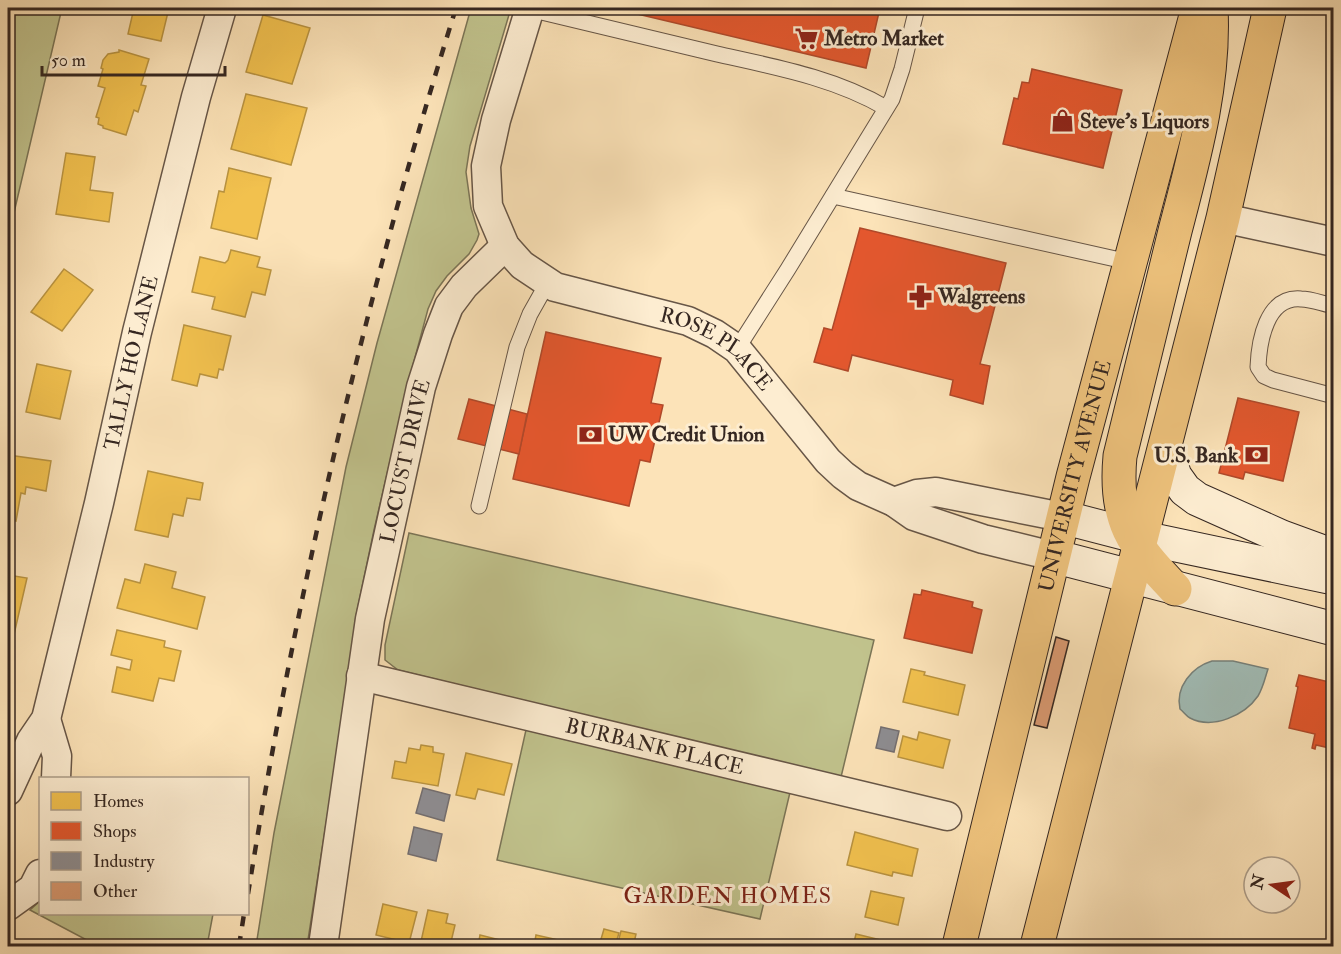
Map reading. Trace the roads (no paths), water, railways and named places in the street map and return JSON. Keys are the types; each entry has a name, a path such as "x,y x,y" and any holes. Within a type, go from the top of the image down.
{"main road":[{"name":"UNIVERSITY AVENUE","path":"963,941 1062,518 1198,8"},
{"path":"1136,550 1119,500 1120,456 1201,122 1210,62 1211,8"},
{"path":"1037,946 1136,550 1166,447 1223,218 1270,8"},
{"path":"1166,447 1175,476 1185,490 1197,499 1282,537 1334,556"},
{"path":"1062,518 1136,550 1175,589 1334,629"},
{"path":"1053,556 1136,550 1334,578"}],"street":[{"name":"TALLY HO LANE","path":"8,791 32,741 46,719 99,503 137,332 196,98 222,8"},
{"path":"505,246 488,206 486,166 496,120 530,8"},
{"path":"1223,218 1334,242"},
{"name":"ROSE PLACE","path":"505,246 522,265 555,287 688,321 715,334 736,349 836,468 858,486 894,502 914,516 983,539 1053,556"},
{"name":"LOCUST DRIVE","path":"323,946 370,620 421,387 449,306 464,286 505,246"},
{"path":"894,502 917,494 936,492 1062,518"},
{"name":"BURBANK PLACE","path":"361,676 947,816"},
{"path":"46,719 57,756 56,777"},
{"path":"8,906 33,888 39,876"}],"lane":[{"path":"530,8 803,75 851,90 886,108"},
{"path":"736,349 886,108 900,75 917,8"},
{"path":"833,196 1129,262"},
{"path":"479,506 517,346 530,314 548,282"},
{"path":"1334,306 1301,299 1289,300 1275,309 1265,326 1259,349 1258,367 1264,376 1273,380 1334,396"}],"water":[{"path":"1212,661 1233,661 1268,669 1258,696 1245,709 1228,719 1199,721 1189,717 1180,709 1180,693 1192,673"}],"railway":[{"path":"249,888 288,670 336,447 392,226 456,8"},
{"path":"239,946 244,915"}],"place":[{"name":"Metro Market","path":"806,38"},
{"name":"Steve's Liquors","path":"1062,121"},
{"name":"Walgreens","path":"920,296"},
{"name":"UW Credit Union","path":"590,434"},
{"name":"U.S. Bank","path":"1256,455"}],"district":[{"name":"GARDEN HOMES","path":"728,896"}]}
